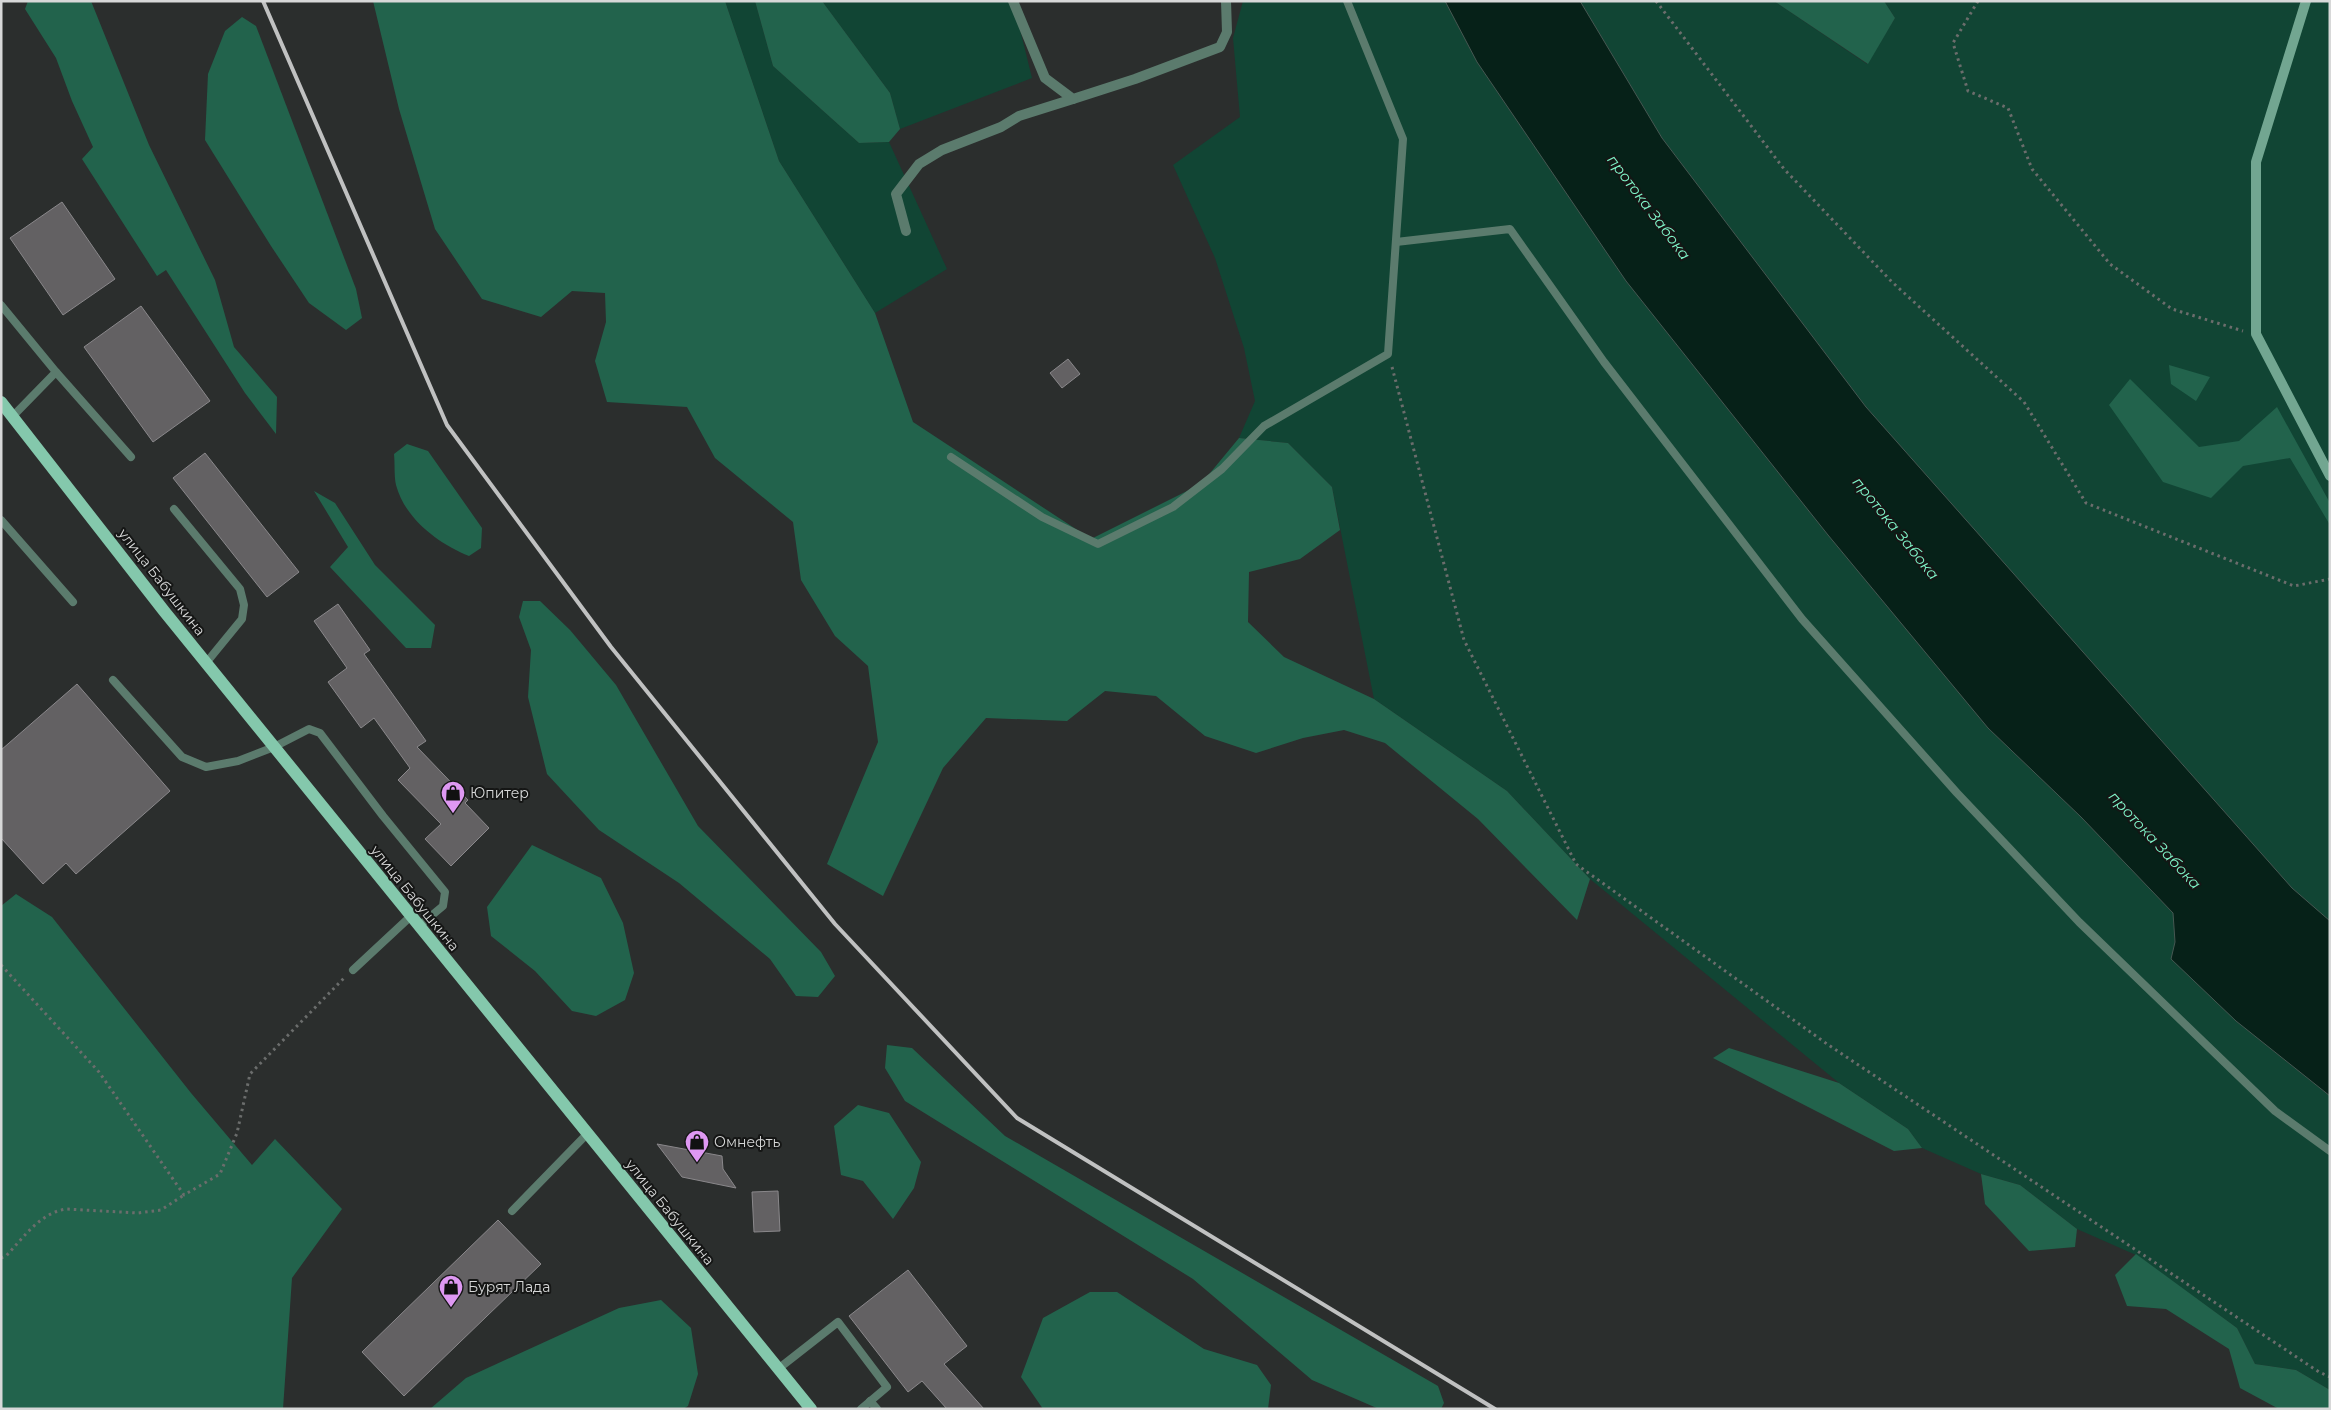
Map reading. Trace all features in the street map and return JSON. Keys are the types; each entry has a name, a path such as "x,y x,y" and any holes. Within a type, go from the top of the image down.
{"main road":[{"name":"улица Бабушкина","path":"1,402 206,663 811,1409"}],"street":[{"path":"1013,1 1045,78 1072,99"},
{"path":"906,231 896,194 919,164 942,150 1002,128 1019,116 1135,79 1220,47 1227,32 1226,1"},
{"path":"2306,1 2256,162 2256,334 2330,476"}],"lane":[{"path":"951,458 1042,517 1098,544 1173,507 1222,469 1264,426 1388,354 1403,139 1346,1"},
{"path":"1396,242 1510,229 1604,362 1802,619 1958,794 2079,922 2275,1110 2330,1152"},
{"path":"1,305 56,372 131,457"},
{"path":"13,416 56,372"},
{"path":"174,509 240,589 244,605 242,619 206,663"},
{"path":"1,520 73,602"},
{"path":"113,680 182,757 206,767 238,761 274,747 309,729 320,733 445,892 444,906 415,921 353,970"},
{"path":"512,1211 587,1134"},
{"path":"778,1370 838,1322 887,1387 860,1409"},
{"path":"870,1401 877,1409"}],"path":[{"path":"1656,1 1784,169 1892,282 2024,402 2086,503 2294,586 2330,580"},
{"path":"1978,1 1953,43 1968,91 2008,108 2032,169 2110,264 2172,309 2256,334"},
{"path":"1388,354 1464,640 1576,864 1827,1044 2303,1361 2330,1377"},
{"path":"1,965 99,1072 184,1195"},
{"path":"1,1258 6,1256 44,1216 55,1210 146,1212 161,1210 220,1174 237,1133 250,1074 353,970"}],"shaded area":[{"path":"725,1 755,1 773,66 859,143 889,142 947,269 875,313 779,161"},
{"path":"822,1 1013,1 1032,78 900,129 890,93"},
{"path":"1243,1 1445,1 1477,62 1626,281 1828,535 1988,728 2081,817 2173,913 2175,942 2236,1021 2330,1096 2330,1390 2296,1370 2255,1364 2237,1328 2136,1255 2077,1229 2020,1185 1981,1174 1922,1148 1908,1129 1839,1083 1590,879 1507,791 1374,699 1332,487 1288,443 1239,438 1255,401 1244,348 1215,258 1173,165 1240,117 1233,38"},
{"path":"1580,1 1774,1 1867,64 1895,18 1884,1 2330,1 2330,921 2292,888 1866,407 1662,138"}],"green space":[{"path":"28,1 91,1 149,145 215,280 234,347 277,397 276,434 245,393 166,270 157,276 82,159 93,147 72,101 56,58 25,9"},
{"path":"373,1 725,1 779,161 875,313 913,422 1091,539 1201,484 1239,438 1288,443 1332,487 1340,530 1300,559 1249,572 1248,622 1284,657 1374,699 1507,791 1590,879 1577,920 1478,819 1385,743 1344,730 1303,738 1256,753 1205,736 1156,696 1105,691 1067,721 986,718 943,768 883,896 827,864 878,742 868,666 835,636 801,580 793,522 715,458 687,407 607,402 595,361 606,322 605,293 572,291 541,317 482,299 435,229 399,109"},
{"path":"755,1 822,1 890,93 900,129 889,142 859,143 773,66"},
{"path":"1774,1 1884,1 1895,18 1868,64"},
{"path":"242,17 256,26 356,289 362,318 346,330 309,303 205,140 208,74 225,31"},
{"path":"2169,365 2210,377 2196,401 2171,384"},
{"path":"2130,379 2199,447 2239,441 2277,407 2330,503 2330,525 2290,458 2243,466 2211,498 2163,482 2109,405"},
{"path":"407,444 428,451 482,528 481,548 469,556 446,545 425,529 407,509 400,497 395,481 394,454"},
{"path":"314,491 335,503 375,565 435,625 431,648 406,648 330,567 348,547"},
{"path":"523,601 540,601 570,630 616,685 698,826 821,952 835,976 818,997 796,996 770,959 679,883 599,830 547,774 528,697 531,650 519,617"},
{"path":"532,845 601,878 623,923 634,973 625,1000 596,1016 572,1011 535,971 491,936 487,907"},
{"path":"16,894 52,917 191,1093 252,1165 275,1139 342,1209 292,1278 283,1409 1,1409 1,906"},
{"path":"887,1045 912,1048 1005,1136 1438,1386 1444,1403 1441,1409 1379,1409 1312,1380 1193,1279 905,1101 885,1068"},
{"path":"1729,1048 1839,1083 1908,1129 1922,1148 1894,1151 1713,1058"},
{"path":"858,1105 889,1113 921,1162 914,1188 893,1219 863,1181 841,1175 834,1126"},
{"path":"1981,1174 2020,1185 2077,1229 2075,1247 2029,1251 1985,1204"},
{"path":"2136,1254 2237,1328 2255,1364 2296,1370 2330,1390 2330,1409 2279,1409 2240,1388 2229,1349 2166,1309 2127,1306 2115,1275"},
{"path":"1090,1292 1117,1292 1204,1349 1257,1365 1271,1385 1268,1409 1043,1409 1021,1377 1043,1318"},
{"path":"661,1300 691,1328 698,1374 688,1406 683,1409 430,1409 466,1378 619,1308"}],"water":[{"name":"протока Забока","path":"1445,1 1580,1 1662,138 1866,407 2292,888 2330,921 2330,1096 2236,1021 2171,959 2175,942 2173,913 2081,817 1988,728 1828,535 1626,281 1477,62"}],"building":[{"path":"62,202 115,279 63,315 10,238"},
{"path":"141,306 210,401 153,442 84,347"},
{"path":"1068,359 1080,374 1062,388 1050,373"},
{"path":"205,453 299,572 267,597 173,478"},
{"path":"338,604 370,650 364,654 426,741 417,747 468,800 465,803 489,828 451,866 425,839 441,824 398,780 410,768 374,718 361,728 328,682 347,668 314,621"},
{"path":"77,684 170,791 76,874 66,863 43,884 1,838 1,750"},
{"name":"Омнефть","path":"657,1144 722,1156 723,1169 736,1188 682,1177"},
{"path":"778,1191 780,1231 754,1232 752,1192"},
{"name":"Бурят Лада","path":"498,1220 541,1264 404,1396 362,1352"},
{"path":"908,1270 967,1346 944,1364 984,1409 947,1409 922,1381 908,1392 849,1316"}],"railway":[{"path":"263,1 447,425 611,647 835,924 1017,1118 1495,1409"}],"place":[{"name":"Юпитер","path":"453,814"},
{"name":"Омнефть","path":"697,1163"},
{"name":"Бурят Лада","path":"451,1308"}]}
